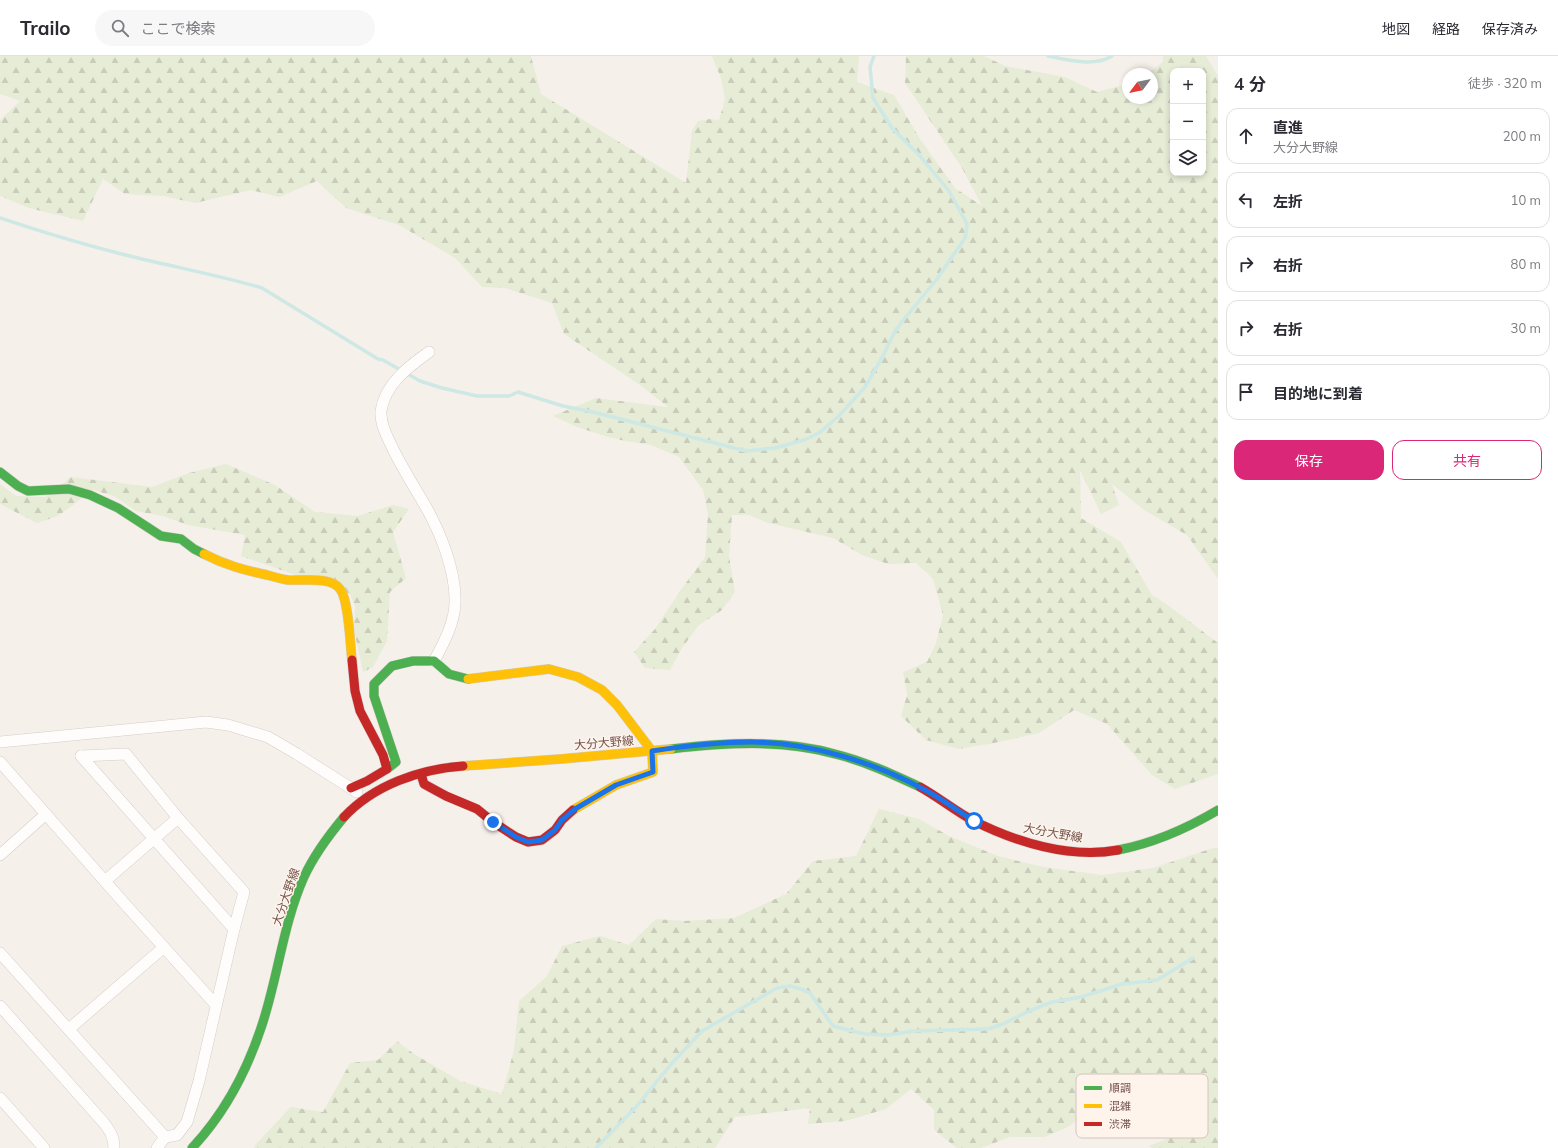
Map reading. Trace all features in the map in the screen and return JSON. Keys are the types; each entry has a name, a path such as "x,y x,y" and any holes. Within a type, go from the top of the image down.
{"street":[{"path":"429,352 407,368 395,380 384,400 381,413 384,430 399,461 427,508 444,545 453,580 455,600 452,621 443,645 434,661"},
{"path":"0,472 18,486 28,491 69,489 90,496 118,508 161,536 182,539 194,549 238,569 287,580 316,580 330,582 340,588 344,597 347,613 355,691 360,711 383,755 387,769"},
{"path":"351,788 367,781 396,762 374,696 374,684 392,666 413,661 434,661 449,674 468,679 549,669 578,677 602,690 617,705 652,751 653,772 616,785 575,809 562,820 555,830 542,840 528,842 516,837 493,822 477,809 446,796 424,784 421,774"},
{"path":"0,742 206,722 228,725 268,737 351,788 364,798"},
{"name":"大分大野線","path":"192,1148 216,1119 248,1061 262,1025 293,906 303,878 318,852 339,821 364,798 383,788 421,774 445,767 652,751 688,746 752,742 786,745 833,753 890,773 925,790 974,821 1022,841 1067,850 1100,853 1133,848 1182,831 1218,810"},
{"path":"157,1148 165,1137 177,1135 187,1122 199,1081 244,892 178,818 126,754 81,756 234,929"},
{"path":"0,762 163,948 216,1005"},
{"path":"0,855 46,814"},
{"path":"105,881 178,818"},
{"path":"69,1029 163,948"},
{"path":"0,953 165,1137"},
{"path":"0,1006 104,1123 111,1132 114,1148"},
{"path":"0,1098 44,1148"}],"green space":[{"path":"0,56 531,56 541,94 686,183 692,131 698,121 710,119 719,120 725,99 721,78 712,56 859,56 857,82 894,95 920,139 955,188 982,206 962,168 905,83 906,56 984,56 1005,66 1065,77 1097,92 1122,86 1122,104 1158,104 1158,68 1154,68 1163,62 1163,56 1206,56 1218,76 1218,579 1187,535 1144,510 1112,484 1119,505 1101,514 1080,470 1081,518 1121,542 1152,595 1218,643 1218,774 1175,789 1152,775 1107,724 1074,710 1039,733 994,743 959,749 926,740 901,716 907,695 903,672 927,662 936,643 943,615 933,579 916,563 888,564 862,555 833,538 768,523 749,515 732,515 729,556 735,592 722,610 699,625 682,648 670,670 645,668 634,652 655,629 705,557 708,514 703,490 679,457 651,445 625,441 577,427 553,416 596,398 668,407 640,385 564,334 552,303 505,288 482,287 455,258 399,225 346,208 317,181 279,197 251,190 195,203 163,196 125,194 103,179 83,221 29,208 0,196 0,120 20,101 0,94"},
{"path":"226,464 275,485 315,512 358,516 393,505 409,509 393,532 406,578 390,592 387,641 373,667 363,672 354,630 355,607 350,594 241,556 245,535 188,525 163,516 136,511 114,496 93,490 58,516 37,523 0,504 0,484 16,496 45,497 71,477 152,487 189,473"},
{"path":"879,809 919,819 949,836 998,856 1043,867 1102,875 1153,868 1213,848 1218,848 1218,1148 1152,1148 1149,1146 1169,1138 1208,1138 1208,1074 1076,1074 1076,1121 1070,1126 1045,1137 1010,1137 981,1148 957,1148 934,1130 934,1110 911,1089 886,1109 845,1121 808,1124 810,1108 735,1117 715,1148 254,1148 255,1145 291,1107 323,1112 350,1063 378,1060 397,1041 414,1054 460,1081 502,1094 514,1050 519,1001 547,976 562,946 600,936 629,945 656,919 684,921 734,918 786,894 813,861 856,856"}],"waterway":[{"path":"0,218 103,249 262,288 378,359 383,360 420,381 442,388 477,396 509,396 518,392 563,406 593,412 746,451 775,448 804,440 819,433 838,417 865,387 901,323 937,279 965,238 967,224 949,191 920,156 892,128 873,98 870,67 874,56"},
{"path":"1048,56 1081,62 1098,61 1112,56"},
{"path":"596,1148 636,1107 673,1062 702,1031 777,988 790,986 810,993 833,1026 865,1034 889,1035 913,1031 988,1029 1003,1024 1029,1011 1052,1002 1081,997 1122,984 1157,980 1193,958"}],"traffic: fast":[{"path":"0,472 18,486 28,491 69,489 90,495 118,508 161,536 181,539 194,549 204,554"},
{"path":"387,769 396,762 374,696 374,684 392,666 413,661 434,661 449,674 468,679"},
{"path":"671,749 733,744 774,744 815,749 857,760 920,787"},
{"path":"1118,850 1170,834 1218,810"},
{"path":"192,1148 204,1135 225,1106 242,1075 256,1042 268,1007 291,913 304,877 317,853 344,817"}],"traffic: slow":[{"path":"204,554 235,567 280,579 316,580 330,582 336,585 340,589 345,603 349,623 352,660"},
{"path":"468,679 549,669 578,677 602,690 617,705 652,751 653,772 616,785 573,810"},
{"path":"463,766 671,749"}],"traffic: jam":[{"path":"351,788 367,781 387,769 383,755 360,711 355,691 352,660"},
{"path":"344,817 369,796 399,781 430,771 463,766"},
{"path":"421,774 424,784 446,796 477,809 493,822 516,837 528,842 542,840 555,830 562,820 573,810"},
{"path":"920,787 972,820 1024,842 1043,847 1081,852 1118,850"}],"route":[{"path":"493,822 516,837 528,842 542,840 555,830 562,820 575,809 616,785 653,772 652,751 688,746 752,742 786,745 833,753 861,762 890,773 925,790 974,821"}]}
